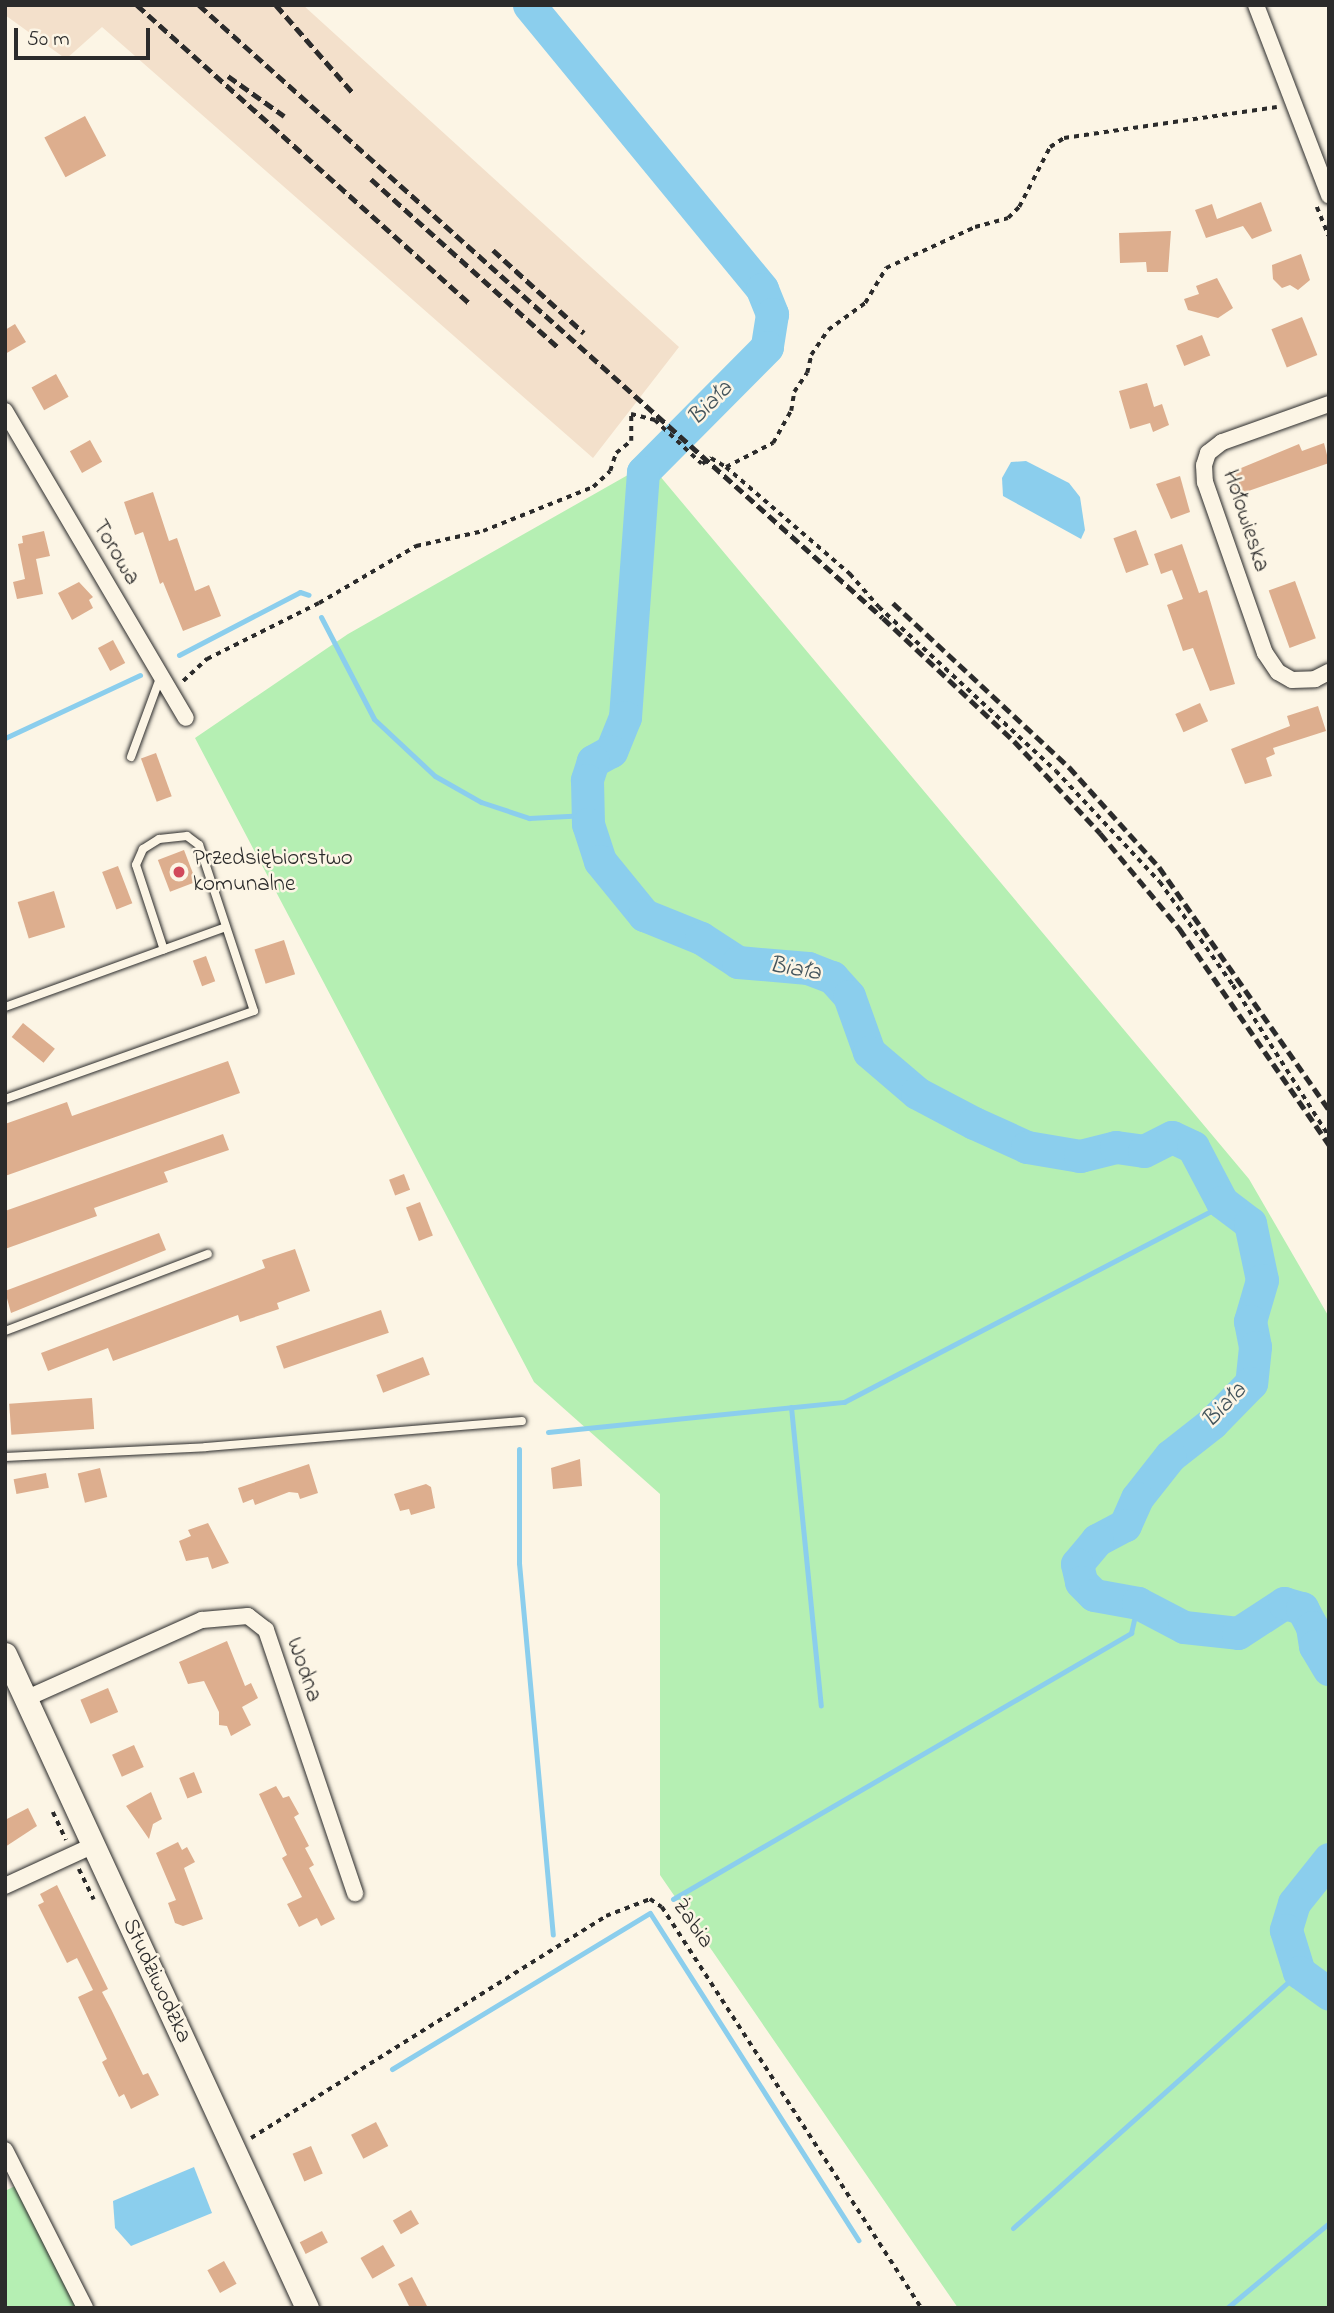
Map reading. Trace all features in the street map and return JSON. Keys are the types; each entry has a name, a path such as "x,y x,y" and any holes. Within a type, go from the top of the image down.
{"street":[{"path":"1256,5 1295,104 1324,167 1329,195"},
{"name":"Hołowieska","path":"1329,404 1222,443 1208,453 1204,465 1205,482 1265,653 1278,672 1292,680 1315,679 1329,672"},
{"name":"Torowa","path":"5,411 12,435 186,718"},
{"name":"Wodna","path":"25,1699 202,1620 248,1616 266,1630 355,1893"},
{"name":"Studziwodzka","path":"5,1654 307,2308"},
{"path":"5,1886 92,1846"},
{"path":"5,2150 85,2308"}],"lane":[{"path":"131,757 165,682"},
{"path":"5,1099 254,1011 199,845 187,836 159,839 143,849 135,865 164,950"},
{"path":"5,1007 226,928"},
{"path":"5,1331 208,1254"},
{"path":"5,1457 206,1447 522,1421"}],"path":[{"path":"726,467 773,443 790,411 794,392 807,373 811,355 828,330 865,303 886,268 975,227 1008,218 1019,207 1050,147 1057,142 1158,121 1295,104"},
{"path":"165,682 318,603 416,546 483,531 593,487 610,471 616,453 631,441 631,414 655,420 702,464 711,458 726,467 850,574 879,607 1056,771 1160,882 1233,985 1329,1136"},
{"name":"Żabia","path":"235,2148 606,1916 650,1899 662,1907 920,2308"}],"shaded area":[{"path":"5,5 303,5 679,347 593,458 102,27 66,59 5,15"}],"green space":[{"path":"649,463 1249,1179 1329,1317 1329,2308 958,2308 660,1875 660,1494 534,1382 195,738 348,634"},
{"path":"21,2183 85,2308 5,2308 5,2191"}],"water":[{"path":"1026,461 1069,483 1080,497 1085,530 1081,539 1003,496 1002,478 1011,462"},
{"path":"194,2167 212,2213 131,2246 115,2228 113,2201"}],"building":[{"path":"85,116 106,156 66,177 44,138"},
{"path":"1261,202 1272,231 1252,239 1243,226 1206,238 1195,210 1212,204 1217,219"},
{"path":"1171,231 1168,272 1147,272 1146,262 1120,263 1119,233"},
{"path":"1301,254 1310,280 1298,290 1290,285 1282,288 1273,279 1272,265"},
{"path":"1217,278 1233,308 1218,318 1188,310 1184,299 1199,294 1196,286"},
{"path":"1302,317 1317,355 1287,367 1271,329"},
{"path":"15,324 26,342 5,354 5,330"},
{"path":"1202,335 1210,355 1184,366 1176,345"},
{"path":"56,374 69,397 44,410 32,388"},
{"path":"1147,383 1154,407 1162,404 1169,425 1153,432 1150,423 1130,429 1119,391"},
{"path":"90,440 102,462 82,473 70,451"},
{"path":"1324,443 1329,463 1237,495 1229,473 1299,444 1302,451"},
{"path":"1180,476 1190,512 1171,519 1156,484"},
{"path":"153,492 169,541 177,538 195,591 209,585 221,616 183,631 163,582 160,584 143,532 135,535 124,502"},
{"path":"1136,530 1149,565 1126,573 1113,538"},
{"path":"44,531 50,556 36,559 43,594 17,599 13,582 25,579 18,544 23,543 22,536"},
{"path":"1182,544 1199,593 1207,590 1235,684 1210,691 1193,648 1183,651 1167,605 1183,599 1172,570 1161,574 1154,554"},
{"path":"1295,581 1316,638 1290,648 1269,591"},
{"path":"79,582 93,597 89,600 93,608 72,620 58,593"},
{"path":"113,640 125,663 110,671 98,648"},
{"path":"1200,703 1208,721 1183,732 1175,714"},
{"path":"1318,706 1326,731 1273,748 1275,754 1266,758 1272,776 1245,784 1231,749 1290,726 1287,716"},
{"path":"156,753 172,796 157,802 141,758"},
{"path":"184,850 196,882 170,892 158,860"},
{"path":"118,866 132,903 116,909 102,872"},
{"path":"54,891 65,927 29,938 18,902"},
{"path":"284,940 295,974 266,984 255,950"},
{"path":"206,956 215,981 202,986 193,961"},
{"path":"23,1023 55,1049 44,1063 12,1037"},
{"path":"228,1061 240,1093 5,1176 5,1124 67,1102 72,1116"},
{"path":"223,1134 229,1150 164,1172 168,1182 94,1208 97,1216 5,1249 5,1211"},
{"path":"404,1174 410,1190 395,1196 389,1180"},
{"path":"420,1202 433,1236 419,1241 406,1207"},
{"path":"159,1233 166,1250 11,1313 5,1291"},
{"path":"295,1249 310,1291 277,1303 279,1309 240,1322 238,1315 113,1361 108,1348 48,1371 41,1353 265,1268 262,1260"},
{"path":"381,1310 389,1333 284,1369 276,1346"},
{"path":"423,1357 430,1375 383,1393 376,1375"},
{"path":"92,1398 94,1429 11,1435 9,1404"},
{"path":"580,1459 582,1486 553,1489 551,1468"},
{"path":"309,1464 318,1493 300,1499 298,1493 289,1492 255,1505 253,1499 243,1503 238,1488"},
{"path":"100,1468 107,1497 85,1503 78,1474"},
{"path":"46,1473 49,1488 16,1494 14,1479"},
{"path":"426,1484 431,1487 435,1508 411,1515 409,1509 400,1511 394,1494"},
{"path":"208,1523 229,1563 212,1569 208,1557 186,1561 179,1541 191,1536 188,1530"},
{"path":"227,1641 245,1686 251,1683 258,1698 242,1707 251,1725 231,1736 227,1726 219,1725 219,1712 204,1681 188,1684 179,1662"},
{"path":"108,1688 118,1712 91,1724 80,1700"},
{"path":"134,1745 144,1767 122,1777 112,1755"},
{"path":"194,1772 202,1792 187,1798 179,1778"},
{"path":"276,1786 283,1798 289,1796 299,1814 294,1817 309,1846 305,1848 314,1865 309,1868 335,1919 321,1926 317,1918 299,1927 287,1904 302,1897 282,1858 287,1855 259,1794"},
{"path":"151,1792 162,1819 153,1824 149,1839 126,1806"},
{"path":"28,1808 37,1826 5,1847 5,1820"},
{"path":"178,1842 182,1850 187,1847 195,1862 184,1868 203,1919 183,1926 175,1923 168,1903 176,1900 156,1853"},
{"path":"57,1885 108,1989 102,1992 143,2075 148,2073 159,2095 131,2109 124,2094 119,2097 102,2062 107,2059 78,1997 93,1990 77,1958 67,1963 38,1905 44,1902 40,1894"},
{"path":"376,2122 388,2146 363,2159 351,2135"},
{"path":"311,2146 323,2174 304,2181 293,2154"},
{"path":"411,2210 419,2224 401,2234 393,2220"},
{"path":"322,2231 328,2243 306,2254 300,2242"},
{"path":"383,2245 395,2266 372,2279 360,2258"},
{"path":"224,2261 237,2284 220,2293 207,2270"},
{"path":"412,2277 428,2308 410,2308 398,2284"}],"waterway":[{"name":"Biała","path":"529,5 762,289 772,314 767,347 643,472 625,717 611,751 593,761 587,780 588,824 600,861 644,915 701,938 738,962 808,968 832,977 849,996 869,1052 917,1093 974,1123 1027,1147 1080,1156 1116,1147 1144,1151 1172,1137 1193,1147 1222,1202 1250,1223 1262,1280 1250,1321 1255,1347 1251,1383 1212,1423 1170,1456 1137,1498 1125,1525 1097,1540 1077,1564 1081,1582 1094,1595 1138,1603 1184,1627 1238,1633 1284,1603 1302,1608 1312,1627 1315,1646 1329,1669"},
{"path":"179,655 300,592 309,595"},
{"path":"321,617 374,719 435,776 481,802 529,818 587,815"},
{"path":"5,738 140,675"},
{"path":"548,1432 844,1402 1225,1204"},
{"path":"791,1407 821,1705"},
{"path":"519,1449 519,1563 553,1934"},
{"path":"673,1899 1131,1633 1138,1603"},
{"name":"Biała","path":"1329,1859 1294,1903 1286,1930 1299,1972 1329,1994"},
{"path":"650,1913 858,2240"},
{"path":"392,2069 650,1913"},
{"path":"1013,2228 1299,1972"},
{"path":"1227,2308 1329,2223"}],"railway":[{"path":"137,5 469,303"},
{"path":"199,5 883,618 1014,741 1100,833 1179,928 1329,1145"},
{"path":"276,5 354,94"},
{"path":"228,76 284,116"},
{"path":"371,179 560,349"},
{"path":"493,250 584,333"},
{"path":"893,603 1069,767 1159,867 1329,1110"}],"place":[{"name":"Przedsiębiorstwo komunalne","path":"179,872"}]}
